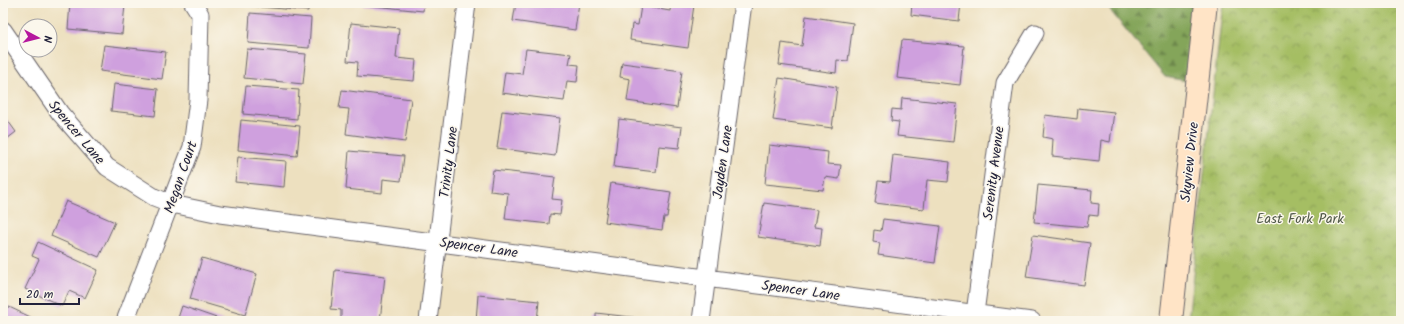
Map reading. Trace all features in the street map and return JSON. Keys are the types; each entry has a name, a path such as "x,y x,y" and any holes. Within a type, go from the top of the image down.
{"street":[{"name":"Megan Court","path":"125,321 172,204 192,148 198,100 200,14 193,3"},
{"name":"Trinity Lane","path":"428,321 467,3"},
{"name":"Jayden Lane","path":"701,321 743,3"},
{"name":"Skyview Drive","path":"1172,321 1206,3"},
{"name":"Spencer Lane","path":"3,30 60,113 107,167 154,197 172,204 220,214 707,278 974,317 1032,321"},
{"name":"Serenity Avenue","path":"974,317 1005,83 1035,33"}],"green space":[{"path":"1104,3 1195,3 1187,81 1165,77"},
{"name":"East Fork Park","path":"1223,3 1401,3 1401,321 1188,321"}],"building":[{"path":"70,3 107,3 125,5 122,34 68,29"},
{"path":"249,3 309,3 308,11 249,6"},
{"path":"363,3 424,3 423,11 363,5"},
{"path":"516,3 579,3 575,30 513,21"},
{"path":"671,3 694,5 688,48 630,40 632,24 638,25 641,6 670,11"},
{"path":"912,3 961,3 959,21 911,15"},
{"path":"250,13 311,18 309,48 248,43"},
{"path":"806,16 853,23 848,61 837,60 836,73 779,65 782,43 802,46"},
{"path":"351,23 399,28 396,58 416,60 414,81 357,76 358,62 347,61"},
{"path":"902,40 964,46 960,85 897,78"},
{"path":"104,45 166,52 162,79 100,71"},
{"path":"247,49 306,54 303,84 244,78"},
{"path":"526,49 571,54 569,64 579,65 577,82 567,81 564,101 502,93 505,72 522,74"},
{"path":"622,63 682,71 677,108 627,101 630,79 620,77"},
{"path":"779,78 837,87 832,128 773,120"},
{"path":"114,84 158,89 155,116 111,111"},
{"path":"246,86 299,90 297,119 243,114"},
{"path":"342,90 411,99 405,142 346,134 349,109 339,108"},
{"path":"902,98 957,104 953,142 897,136 899,122 891,121 892,109 901,110"},
{"path":"1078,108 1114,112 1110,142 1101,140 1099,161 1052,156 1053,139 1043,137 1045,115 1077,119"},
{"path":"502,111 560,118 555,156 497,148"},
{"path":"3,114 16,132 3,142"},
{"path":"619,119 682,127 679,148 659,146 656,172 614,167"},
{"path":"241,120 300,126 297,156 238,150"},
{"path":"769,145 828,152 827,164 841,165 839,179 825,177 823,190 765,184"},
{"path":"349,151 404,156 401,181 383,179 382,193 346,189"},
{"path":"893,155 950,162 948,182 927,180 924,209 875,203 878,181 890,182"},
{"path":"238,157 286,161 284,187 235,182"},
{"path":"493,170 555,177 552,199 562,200 560,215 550,214 549,224 505,219 508,193 490,191"},
{"path":"611,183 671,192 667,217 664,217 662,230 605,222"},
{"path":"1038,185 1092,190 1091,203 1099,204 1098,216 1089,215 1087,227 1034,222"},
{"path":"66,201 115,222 99,257 51,236"},
{"path":"764,203 817,210 814,227 822,228 820,246 758,237"},
{"path":"883,219 940,226 935,263 878,255 880,243 873,242 874,230 881,231"},
{"path":"1033,235 1090,243 1084,285 1026,277"},
{"path":"38,242 98,270 85,298 69,291 62,306 25,289 39,259 32,256"},
{"path":"202,258 257,274 245,315 190,299"},
{"path":"335,270 385,276 380,321 341,320 341,310 331,309"},
{"path":"478,295 539,301 537,321 476,321"},
{"path":"7,306 39,321 3,321 3,315"},
{"path":"182,306 225,321 177,321"},
{"path":"596,313 657,320 657,321 596,321"}]}
